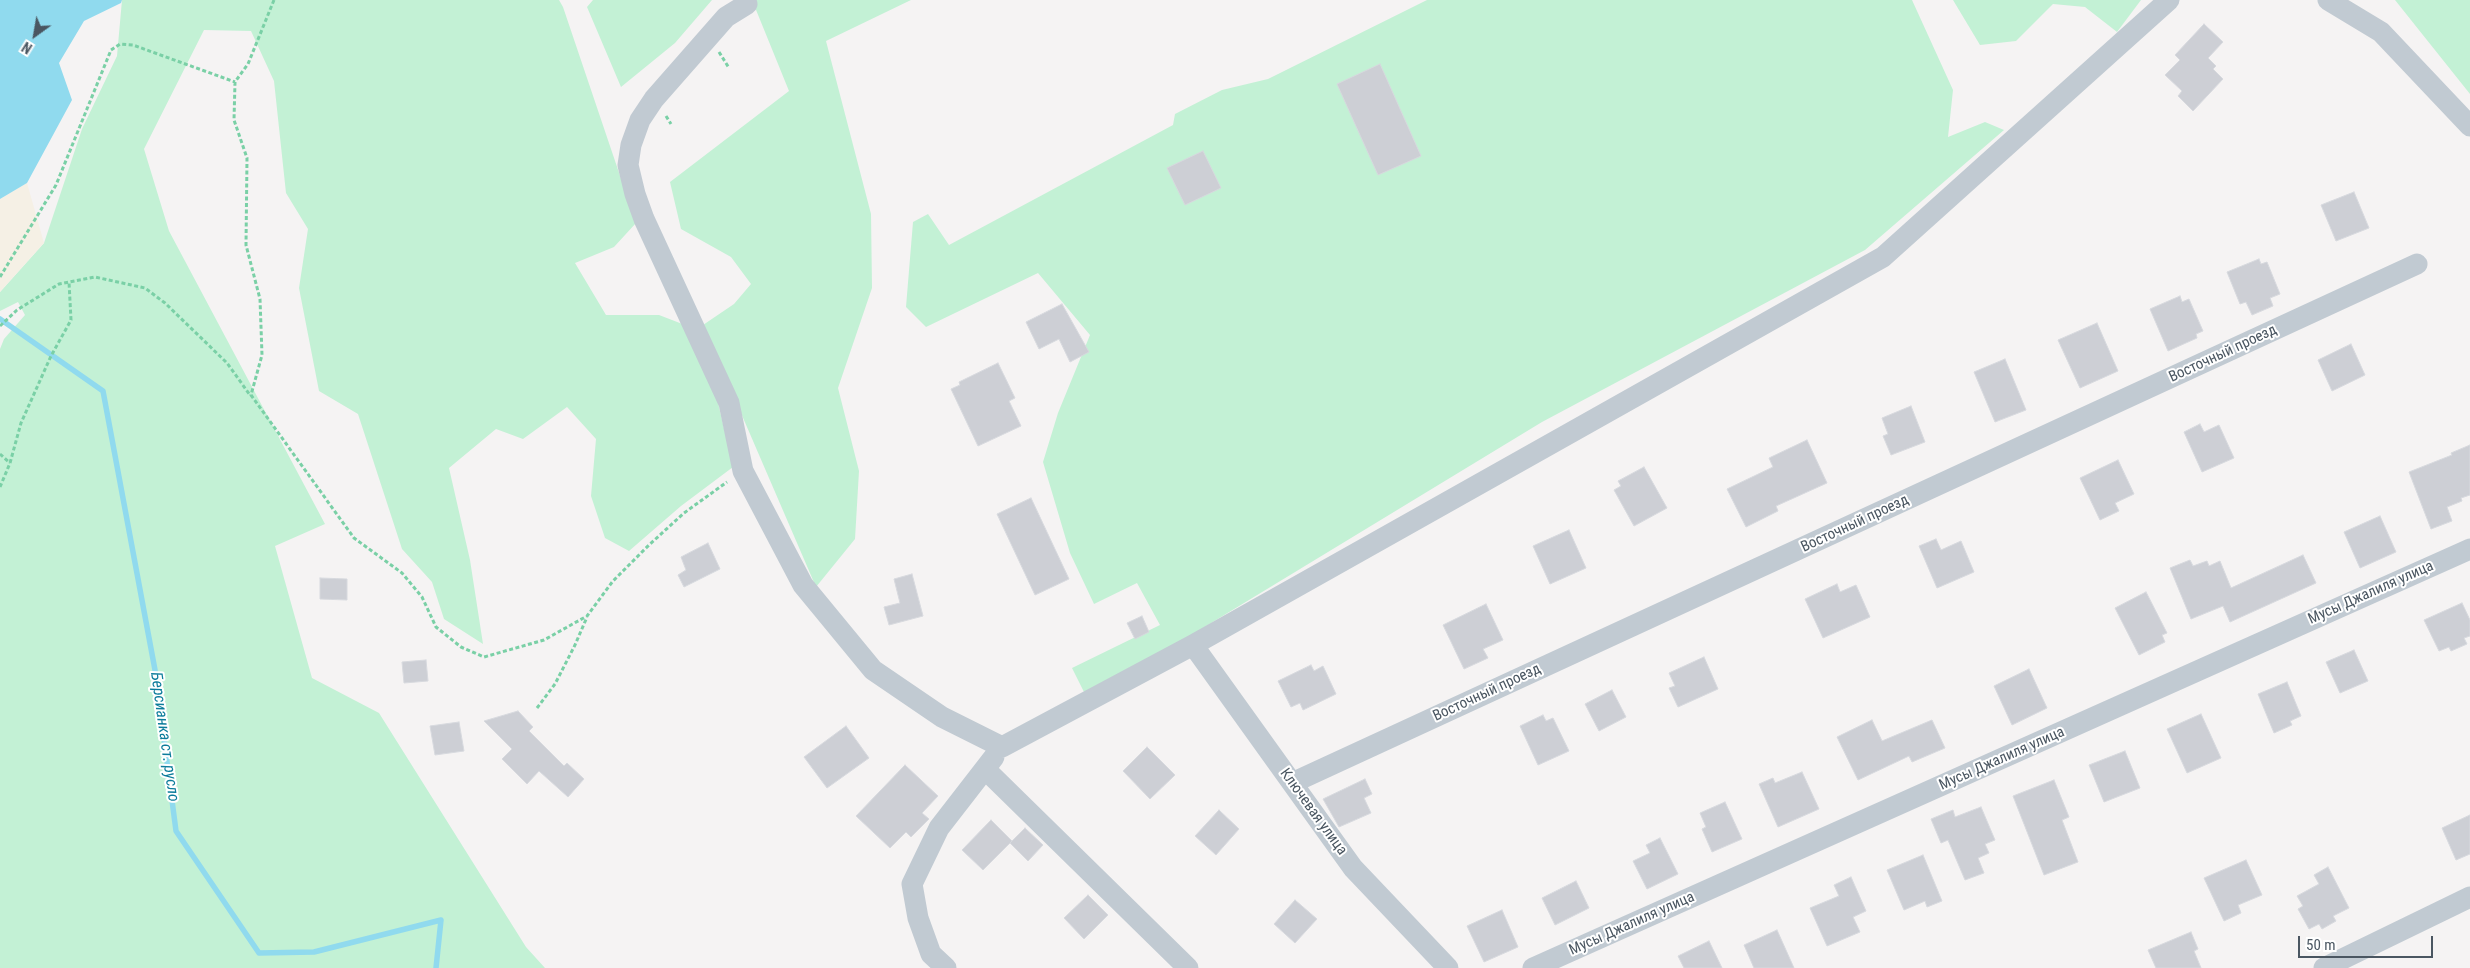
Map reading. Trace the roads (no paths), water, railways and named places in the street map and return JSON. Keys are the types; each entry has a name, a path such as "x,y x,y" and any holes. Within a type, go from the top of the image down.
{"street":[{"path":"946,968 931,954 918,918 912,884 939,828 1002,748 1193,645 1882,257 2169,0"},
{"path":"2328,0 2381,32 2470,126"},
{"path":"746,4 726,17 654,99 640,120 631,145 628,165 635,194 644,220 729,403 743,471 803,585 873,670 942,717 1002,748"},
{"name":"Восточный проезд","path":"1292,783 2417,264"},
{"name":"Мусы Джалиля улица","path":"1533,968 2470,549"},
{"name":"Ключевая улица","path":"1193,645 1353,868 1448,968"},
{"path":"985,769 1188,968"},
{"path":"2324,968 2470,897"}],"water":[{"path":"0,0 122,0 121,3 84,21 59,63 72,100 27,183 0,199"}],"waterway":[{"name":"Берсианка ст. русло","path":"0,319 103,391 155,670 176,831 259,953 314,952 441,920 436,968"}]}
